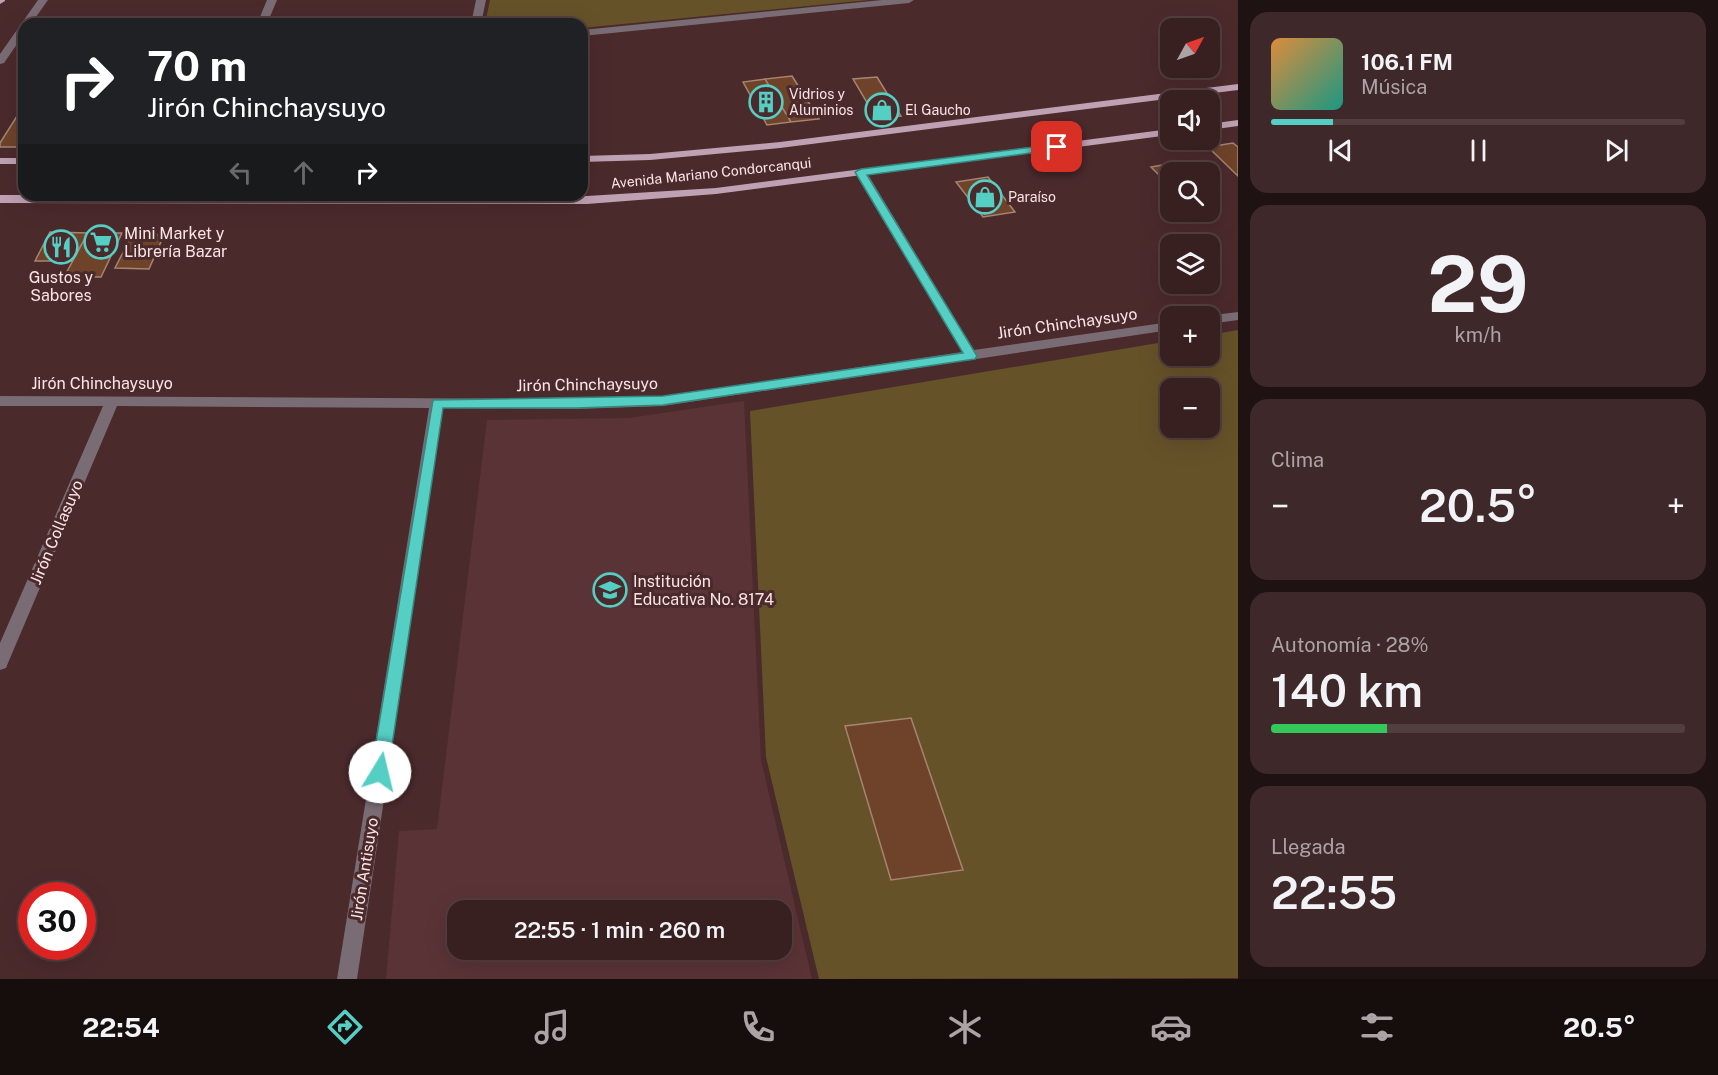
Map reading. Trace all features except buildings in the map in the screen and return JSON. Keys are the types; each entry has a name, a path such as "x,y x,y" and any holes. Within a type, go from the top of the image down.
{"main road":[{"name":"Avenida Mariano Condorcanqui","path":"588,159 650,157 780,145 1238,87"},
{"path":"1220,125 1238,123"},
{"name":"Avenida Mariano Condorcanqui","path":"588,200 716,191 1160,133"},
{"path":"0,161 18,161"},
{"name":"Avenida Mariano Condorcanqui","path":"0,199 18,199"}],"street":[{"path":"30,18 43,0"},
{"path":"264,18 272,0"},
{"path":"478,18 481,0"},
{"path":"588,32 909,0"},
{"path":"0,61 18,35"},
{"path":"861,172 970,356"},
{"path":"1220,318 1238,316"},
{"name":"Jirón Chinchaysuyo","path":"0,401 576,404 663,400 1160,328"},
{"name":"Jirón Collasuyo","path":"0,663 112,401"},
{"name":"Jirón Antisuyo","path":"347,979 437,403"}],"shaded area":[{"path":"490,0 869,0 588,27 588,18 486,18"},
{"path":"1238,330 1238,978 819,979 766,757 750,411 1160,343 1160,366 1220,366 1220,333"},
{"name":"Institución Educativa No. 8174","path":"744,401 761,760 812,979 386,979 399,831 437,829 487,420 629,418"}],"place":[{"name":"Vidrios y Aluminios","path":"766,102"},
{"name":"El Gaucho","path":"882,110"},
{"name":"Paraíso","path":"985,197"},
{"name":"Mini Market y Librería Bazar","path":"101,242"},
{"name":"Gustos y Sabores","path":"61,247"},
{"name":"Institución Educativa No. 8174","path":"610,590"}],"route":[{"path":"380,772 437,403 576,404 663,400 970,356 861,172 1057,147"}]}
